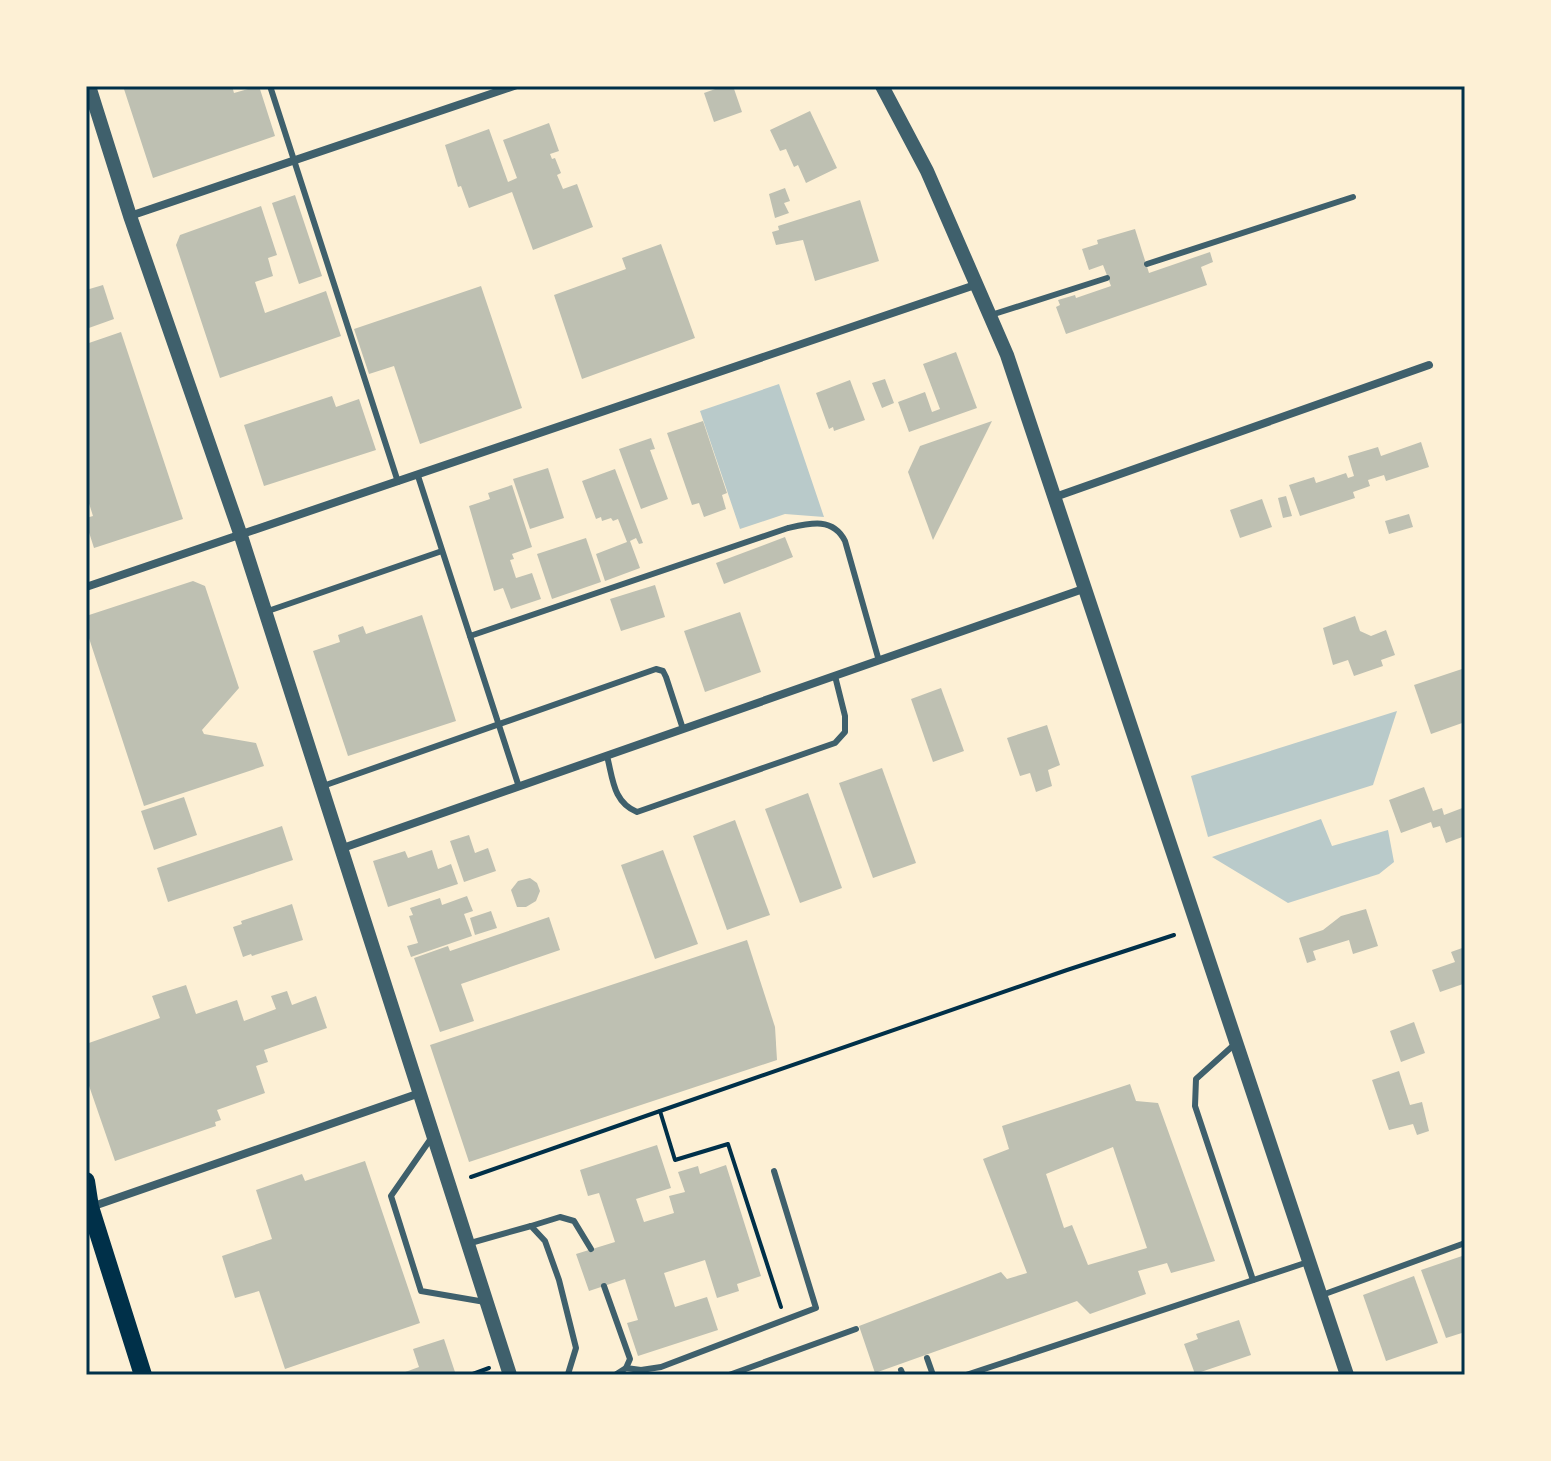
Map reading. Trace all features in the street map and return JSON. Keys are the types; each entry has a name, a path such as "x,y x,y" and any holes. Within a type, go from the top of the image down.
{"main road":[{"path":"86,1181 87,1205 143,1375"}],"street":[{"path":"89,86 130,216 241,536 417,1094 510,1375"},
{"path":"130,216 514,86"},
{"path":"882,86 927,171 1007,355 1347,1375"},
{"path":"86,587 978,284"},
{"path":"1055,497 1429,365"},
{"path":"339,850 1086,588"},
{"path":"87,1205 417,1094"}],"lane":[{"path":"270,86 398,482"},
{"path":"1147,264 1353,197"},
{"path":"991,315 1107,278"},
{"path":"418,476 519,787"},
{"path":"470,636 788,528 819,523 830,525 841,533 845,541 879,661"},
{"path":"264,613 442,551"},
{"path":"320,787 656,669 663,671 666,677 683,729"},
{"path":"607,756 617,794 625,807 637,812 821,748 835,743 845,732 845,716 835,676"},
{"path":"1236,1043 1196,1079 1195,1106 1253,1280"},
{"path":"432,1137 391,1196 421,1291 486,1302"},
{"path":"626,1368 641,1370 661,1367 816,1308 774,1171"},
{"path":"466,1245 560,1217 574,1221 591,1249"},
{"path":"531,1226 545,1241 559,1280 576,1348 567,1375 578,1375"},
{"path":"1321,1296 1465,1243"},
{"path":"966,1375 1309,1262"},
{"path":"604,1286 630,1359 626,1368 615,1375"},
{"path":"729,1375 856,1329"},
{"path":"927,1358 933,1375"}],"path":[{"path":"471,1177 1174,935"},
{"path":"660,1111 675,1160 728,1144 785,1321"}],"shaded area":[{"path":"779,384 824,517 785,514 740,529 700,411"},
{"path":"1397,711 1373,785 1208,837 1191,776"},
{"path":"1321,819 1332,846 1388,830 1394,862 1379,874 1288,903 1212,857"}],"building":[{"path":"123,86 232,86 234,93 259,86 275,136 153,178"},
{"path":"733,86 742,112 714,122 704,93"},
{"path":"810,111 837,168 806,183 786,149 780,151 770,130"},
{"path":"549,123 559,151 550,154 561,173 557,175 563,189 577,184 593,227 533,250 512,192 469,208 461,186 458,187 445,145 489,129 508,182 517,178 503,140"},
{"path":"785,188 790,201 784,203 789,213 775,218 769,194"},
{"path":"295,195 322,276 299,284 272,203"},
{"path":"860,200 879,261 815,281 803,240 776,245 772,232 779,230 778,226"},
{"path":"261,206 277,255 268,258 273,276 255,282 265,313 326,291 341,336 220,378 176,245 180,235"},
{"path":"1135,229 1149,273 1210,252 1213,262 1201,267 1207,285 1066,334 1056,307 1060,305 1058,300 1075,295 1076,298 1111,286 1103,265 1089,270 1082,249 1098,244 1097,240"},
{"path":"661,244 695,338 582,379 554,295 626,269 622,258"},
{"path":"103,285 114,319 86,329 86,290"},
{"path":"481,286 522,408 420,444 394,366 369,374 354,329"},
{"path":"121,332 183,519 94,548 86,523 86,518 93,516 86,494 86,344"},
{"path":"956,352 977,408 909,432 898,402 925,392 932,412 940,409 923,364"},
{"path":"885,379 894,403 882,408 872,383"},
{"path":"850,380 865,420 834,431 833,427 829,429 816,393"},
{"path":"332,396 336,407 359,399 376,450 264,486 244,425"},
{"path":"703,421 727,493 722,495 726,509 704,517 699,503 692,505 667,433"},
{"path":"992,421 933,540 908,472 920,446"},
{"path":"651,438 655,449 650,450 668,499 641,509 619,449"},
{"path":"1421,442 1429,467 1386,481 1384,475 1368,480 1370,486 1353,492 1355,498 1300,516 1289,485 1314,477 1316,483 1346,473 1348,478 1354,476 1348,456 1378,447 1381,456"},
{"path":"548,468 564,518 530,529 513,479"},
{"path":"615,469 643,543 639,544 636,538 630,541 640,568 605,581 596,554 627,542 618,519 596,519 582,481"},
{"path":"512,485 532,547 512,554 514,559 510,560 516,578 532,573 541,599 511,609 503,588 494,591 469,506 490,499 488,493"},
{"path":"1286,496 1292,516 1283,518 1278,498"},
{"path":"1262,499 1272,527 1240,538 1230,510"},
{"path":"1409,514 1413,527 1389,534 1385,521"},
{"path":"785,537 793,557 724,584 716,563"},
{"path":"586,538 601,582 552,599 537,554"},
{"path":"193,581 205,586 239,688 202,730 204,734 256,743 264,766 144,806 86,629 86,616"},
{"path":"655,585 665,617 621,631 610,599"},
{"path":"740,612 761,672 705,692 684,631"},
{"path":"422,615 456,721 348,756 313,651 340,642 338,635 363,626 366,634"},
{"path":"1355,616 1360,631 1371,636 1386,630 1395,655 1381,660 1383,666 1354,676 1348,660 1333,665 1323,628"},
{"path":"1465,668 1465,722 1431,734 1414,685"},
{"path":"941,688 964,751 933,762 911,699"},
{"path":"1047,725 1060,765 1048,770 1052,786 1036,792 1030,773 1020,776 1007,738"},
{"path":"882,768 916,863 873,878 839,783"},
{"path":"1424,787 1433,811 1442,808 1444,815 1465,807 1465,836 1446,843 1440,826 1433,828 1431,822 1401,833 1389,800"},
{"path":"808,793 842,888 800,903 765,809"},
{"path":"184,797 197,835 154,850 141,811"},
{"path":"735,820 770,915 727,930 693,836"},
{"path":"282,826 293,860 168,902 157,868"},
{"path":"469,835 475,853 488,848 496,871 464,882 450,841"},
{"path":"432,850 438,869 451,864 458,884 388,907 373,861 405,851 408,858"},
{"path":"663,850 698,944 655,959 621,865"},
{"path":"530,878 537,883 540,891 536,901 526,907 517,907 511,890 518,881"},
{"path":"467,896 473,911 464,914 472,936 411,957 407,946 418,943 409,916 413,915 410,908 440,898 442,905"},
{"path":"292,904 303,940 243,957 233,927 242,924 241,921"},
{"path":"1366,909 1378,946 1353,954 1349,940 1313,951 1316,960 1307,963 1299,938 1323,930 1341,916"},
{"path":"491,911 497,928 475,935 470,918"},
{"path":"549,917 560,950 461,984 474,1021 440,1032 414,958 448,946 450,951"},
{"path":"747,940 775,1027 777,1060 469,1162 430,1045"},
{"path":"1465,947 1465,989 1463,984 1440,992 1432,970 1455,962 1451,952"},
{"path":"186,985 196,1014 237,1000 244,1021 276,1009 271,996 287,991 292,1005 316,996 327,1028 264,1050 268,1062 256,1066 265,1093 217,1110 221,1120 215,1122 216,1126 115,1161 86,1077 86,1044 160,1018 152,996"},
{"path":"1414,1022 1425,1053 1401,1062 1390,1031"},
{"path":"1399,1071 1410,1105 1422,1102 1429,1131 1417,1135 1413,1124 1389,1130 1372,1080"},
{"path":"1130,1084 1136,1101 1158,1103 1215,1261 1171,1273 1167,1263 1138,1271 1146,1294 1090,1314 1077,1301 875,1373 859,1326 1001,1272 1007,1279 1027,1273 983,1159 1009,1149 1002,1126","holes":["1113,1147 1147,1248 1088,1265 1072,1225 1064,1228 1046,1174"]},
{"path":"657,1145 671,1188 636,1199 644,1222 674,1213 669,1196 685,1192 678,1172 698,1166 700,1174 726,1165 761,1276 737,1284 739,1291 717,1298 705,1260 664,1273 675,1307 707,1297 718,1330 638,1356 627,1323 638,1320 625,1279 589,1291 576,1254 615,1242 599,1193 588,1196 580,1170"},
{"path":"365,1161 420,1323 285,1369 259,1291 235,1298 222,1256 272,1239 256,1190 302,1174 305,1181"},
{"path":"1465,1255 1465,1332 1446,1338 1421,1270"},
{"path":"1414,1276 1438,1343 1386,1361 1363,1295"},
{"path":"1239,1320 1251,1355 1195,1374 1184,1344 1198,1339 1196,1334"},
{"path":"444,1339 456,1375 397,1375 419,1367 413,1349"}]}
